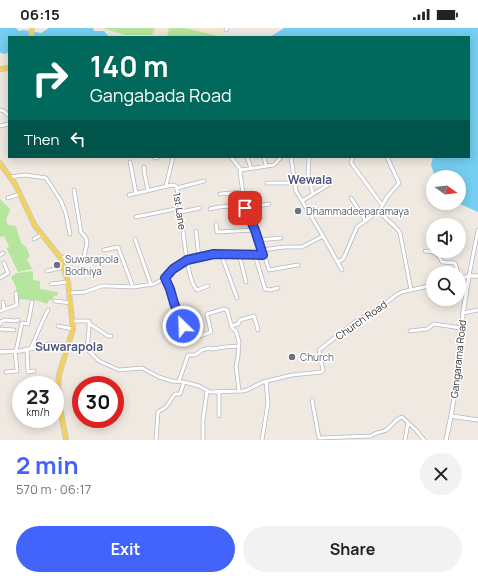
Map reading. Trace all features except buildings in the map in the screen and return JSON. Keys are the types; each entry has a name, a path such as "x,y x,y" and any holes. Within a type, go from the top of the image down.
{"main road":[{"path":"1,166 10,177 20,194 32,220 60,257 68,282 74,329 59,375 58,387 59,402 66,440"}],"street":[{"path":"166,186 173,158"},
{"path":"232,158 241,170 244,206 270,270 298,265"},
{"path":"247,158 251,168"},
{"path":"264,158 266,166"},
{"path":"241,170 274,165 280,158"},
{"path":"291,158 296,191 342,270"},
{"path":"309,158 308,175 313,194"},
{"path":"353,158 352,164 382,205"},
{"path":"338,262 345,255 357,227 380,210 382,205 399,183 387,158"},
{"path":"130,162 136,193"},
{"path":"144,167 148,191"},
{"path":"10,177 25,175 46,178 61,201 70,234"},
{"path":"177,188 204,181"},
{"path":"268,183 295,183"},
{"name":"1st Lane","path":"129,195 166,186 174,185 177,188 187,260 195,288 197,290 208,286"},
{"path":"302,201 328,185"},
{"path":"60,257 81,259 84,257 87,243 86,238 81,232 74,190"},
{"path":"220,194 243,192"},
{"path":"8,198 20,194"},
{"path":"351,198 366,221"},
{"path":"210,209 219,207 269,204"},
{"path":"136,217 200,208"},
{"path":"380,210 400,233 411,290"},
{"path":"216,224 217,232 255,230"},
{"path":"196,230 199,258"},
{"name":"Gangarama Road","path":"446,440 460,357 461,328 468,276 476,246 478,230"},
{"path":"34,239 42,235"},
{"path":"262,250 302,247 323,236"},
{"path":"258,240 280,238"},
{"path":"134,239 151,285"},
{"path":"104,250 118,247 134,287"},
{"path":"70,294 86,292 102,286 134,287 151,285 165,278 173,269 187,260 214,254 263,255"},
{"path":"221,254 236,298"},
{"path":"239,254 246,282"},
{"path":"255,255 265,289 270,290 278,288"},
{"path":"441,258 442,262 455,263 456,266"},
{"path":"0,278 8,273 4,263"},
{"path":"47,271 64,267"},
{"path":"468,276 478,276"},
{"path":"165,278 183,326"},
{"path":"51,284 68,282"},
{"name":"Church Road","path":"90,324 87,350 99,361 119,370 142,368 159,377 199,386 207,391 239,391 247,390 266,382 292,375 322,372 323,370 319,350 355,322 381,307 396,295 402,292 426,287"},
{"path":"0,310 17,305 16,293"},
{"path":"55,301 70,303"},
{"path":"2,302 4,309"},
{"path":"6,372 16,371 15,351 22,323 28,324 32,302"},
{"path":"198,337 210,332 206,315 215,311 226,309 232,329 236,331 239,346 236,366 239,391"},
{"path":"34,371 28,372 29,349 37,337 37,331 48,310"},
{"path":"463,313 478,310"},
{"path":"231,326 238,324 240,320 254,316 258,330"},
{"path":"0,324 0,322 5,320 16,322 18,320"},
{"path":"73,321 88,321 108,336 111,336"},
{"path":"410,331 427,329 434,324 461,328"},
{"path":"58,326 74,329"},
{"path":"0,329 14,330"},
{"path":"0,352 29,349 50,344 69,346"},
{"path":"179,381 188,355 195,355 202,350 209,348 239,346"},
{"path":"156,440 158,412 166,407 175,394 180,394 184,382"},
{"path":"262,440 262,430 268,403 266,382"},
{"path":"203,440 203,420 207,391"},
{"path":"219,391 220,416"},
{"path":"312,400 318,438 371,438 373,434 384,431 400,417 402,417 424,440"},
{"path":"451,416 478,420"},
{"path":"405,440 408,423"}],"shaded area":[{"path":"131,28 225,28 222,35 159,35"}],"green space":[{"path":"102,28 155,28 152,35 125,35"},
{"path":"169,28 185,28 218,36 167,36"},
{"path":"0,199 10,209 7,218 8,225 16,226 21,243 26,247 30,256 27,260 32,269 18,272 7,249 9,246 4,236 0,237"},
{"path":"33,271 33,280 40,281 40,289 58,292 57,296 54,296 52,300 49,300 47,304 39,301 20,299 18,306 16,287 11,277 17,273"}],"water":[{"path":"0,28 16,28 19,31 23,30 41,33 49,28 93,28 94,31 104,31 108,36 8,36 8,52 6,54 0,53"},
{"path":"284,28 478,28 478,212 466,207 466,170 433,170 431,165 433,158 470,158 470,36 272,36"}],"place":[{"name":"Dhammadeeparamaya","path":"298,211"},
{"name":"Suwarapola Bodhiya","path":"57,265"},
{"name":"Church","path":"292,357"}],"district":[{"name":"Wewala","path":"310,179"},
{"name":"Suwarapola","path":"69,346"}],"route":[{"path":"183,326 165,278 173,269 187,260 214,254 263,255 251,219 245,208"}]}
